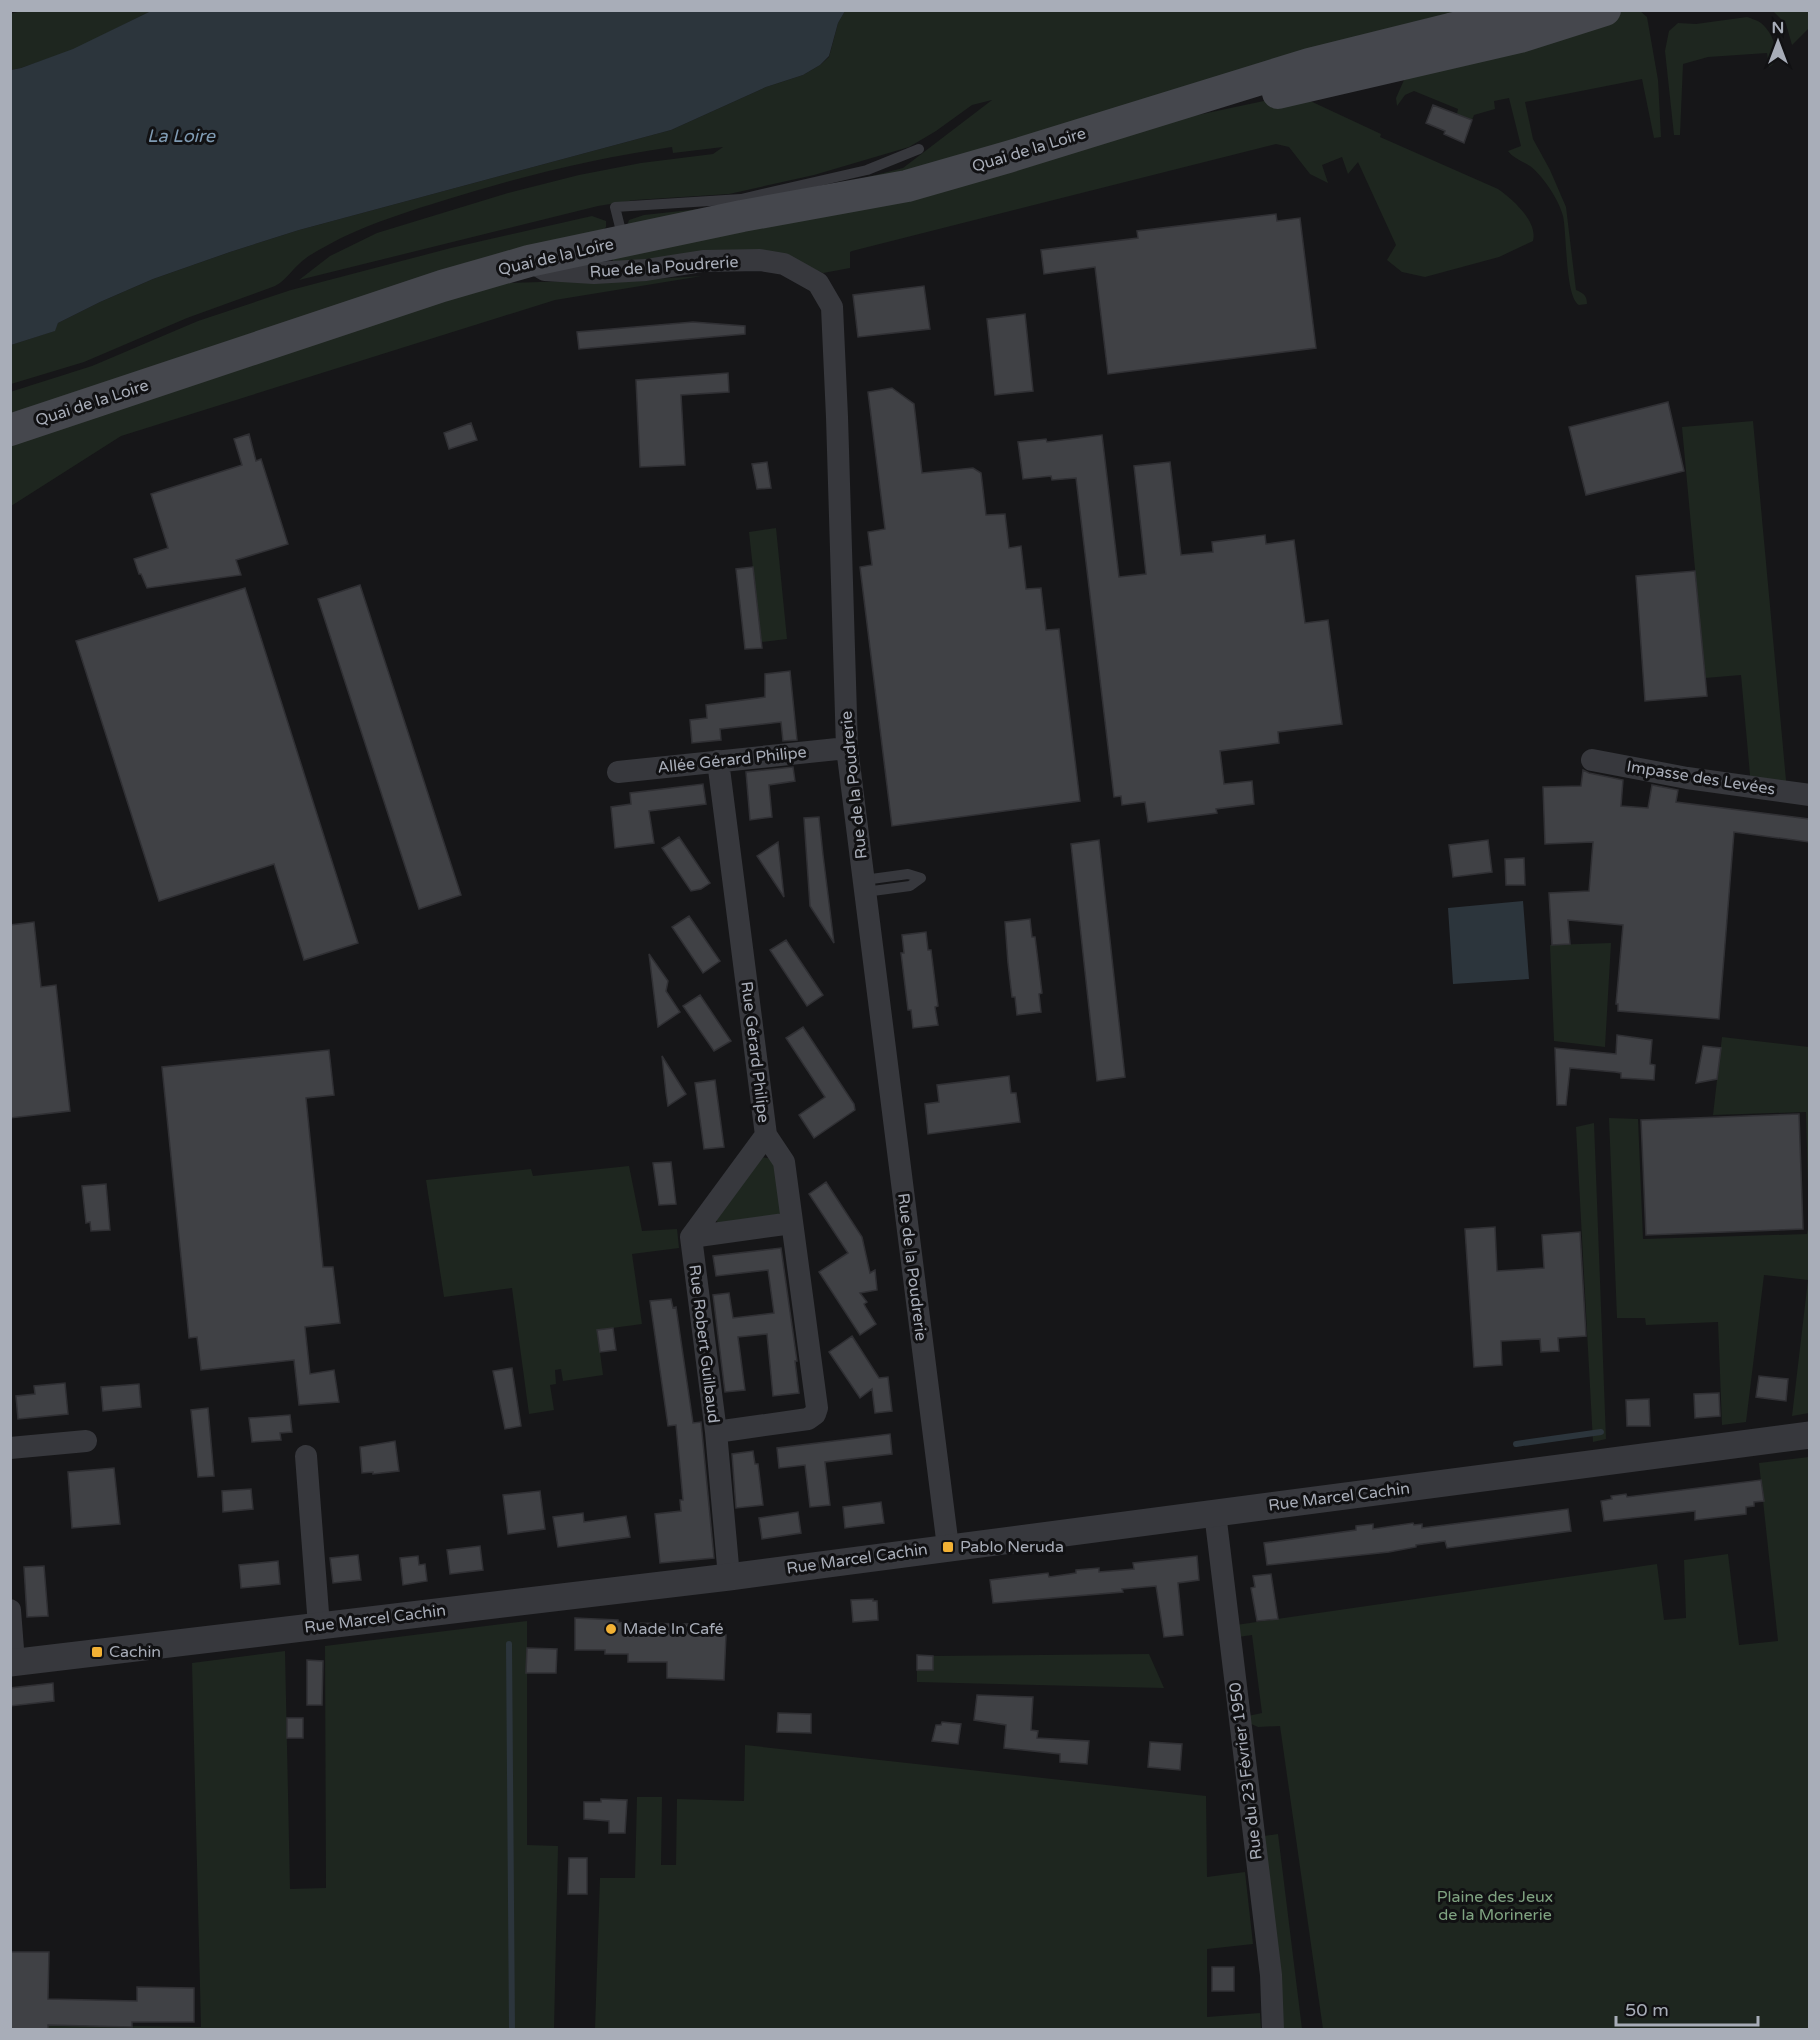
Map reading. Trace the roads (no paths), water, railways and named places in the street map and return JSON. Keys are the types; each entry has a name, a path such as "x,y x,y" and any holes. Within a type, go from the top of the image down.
{"main road":[{"name":"Quai de la Loire","path":"10,430 442,286 529,261 741,216 907,186 1309,64 1450,29 1539,10"},
{"name":"Quai de la Loire","path":"1112,125 1303,88 1520,38 1605,10"}],"street":[{"name":"Rue de la Poudrerie","path":"529,261 546,270 594,273 646,270 703,261 760,260 784,264 804,273 818,283 832,307 847,748 948,1547"},
{"name":"Allée Gérard Philipe","path":"618,772 847,748"},
{"name":"Impasse des Levées","path":"1592,760 1687,778 1809,795"},
{"name":"Rue Gérard Philipe","path":"716,1432 808,1419 816,1411 784,1161 766,1135 718,761"},
{"path":"691,1237 766,1135"},
{"path":"691,1237 792,1223"},
{"name":"Rue Robert Guilbaud","path":"691,1237 716,1432 729,1577"},
{"name":"Rue Marcel Cachin","path":"12,1663 729,1577 1809,1435"},
{"path":"10,1448 86,1441"},
{"path":"306,1456 319,1626"},
{"name":"Rue du 23 Février 1950","path":"1215,1513 1271,1975 1273,2030"},
{"path":"10,1610 12,1663"}],"lane":[{"path":"623,241 615,207 741,199 867,170 919,149"}],"water":[{"name":"La Loire","path":"151,11 845,11 838,23 829,56 820,65 803,75 766,87 671,130 299,230 230,252 153,279 58,323 55,331 11,345 11,70 73,49"},
{"path":"1523,901 1529,979 1453,984 1448,908"}],"waterway":[{"path":"1516,1444 1601,1432"},
{"path":"509,1644 512,2030"}],"place":[{"name":"Pablo Neruda","path":"948,1547"},
{"name":"Made In Café","path":"611,1629"},
{"name":"Cachin","path":"97,1652"}],"park label":[{"name":"Plaine des Jeux de la Morinerie","path":"1495,1906"}]}
